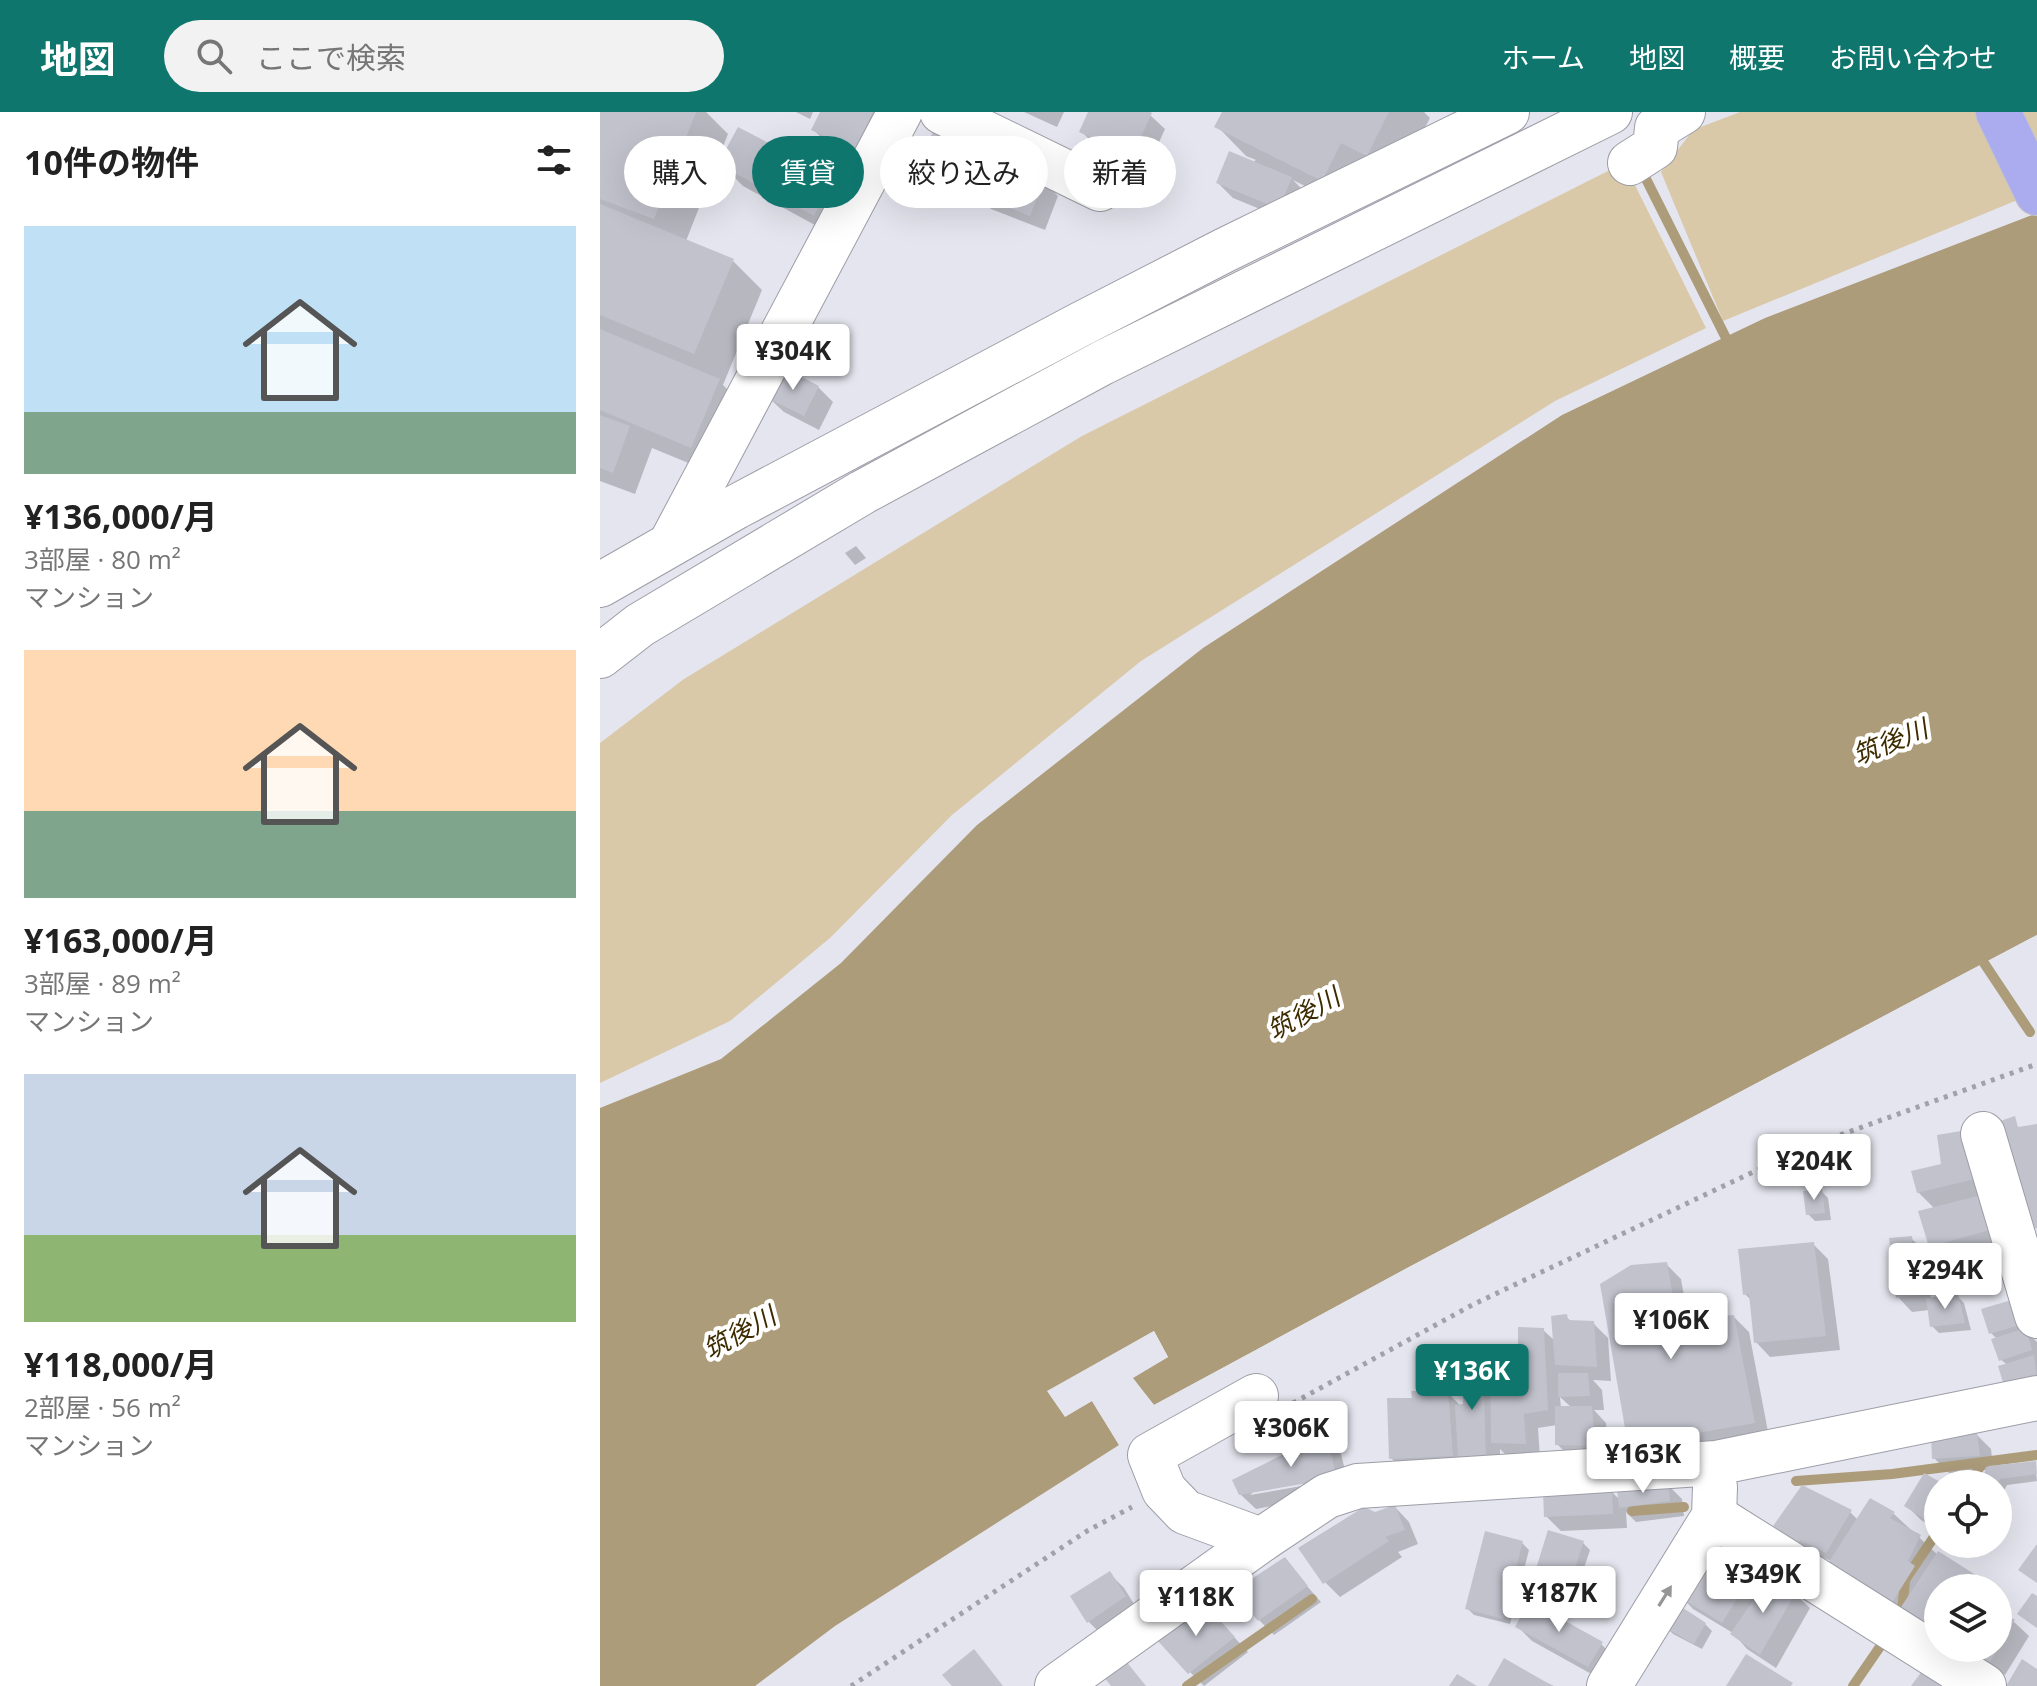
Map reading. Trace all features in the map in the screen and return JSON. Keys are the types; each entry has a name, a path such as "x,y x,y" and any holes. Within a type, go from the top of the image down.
{"highway":[{"path":"1998,112 2037,193"}],"street":[{"path":"671,543 900,112"},
{"path":"942,112 1064,171"},
{"path":"600,656 640,625 863,492 1102,363 1610,112"},
{"path":"1630,163 1655,147 1657,128 1683,112"},
{"path":"600,585 671,543 1094,317 1502,113"},
{"path":"1983,1134 2037,1316"},
{"path":"1057,1686 1327,1496 1358,1486 1716,1463 2037,1398"},
{"path":"1261,1540 1185,1512 1164,1490 1150,1455 1274,1400"},
{"path":"1609,1686 1714,1516 1716,1463"},
{"path":"1714,1516 1984,1686"}],"path":[{"path":"1274,1400 1804,1148 2037,1064"},
{"path":"851,1686 1087,1531 1164,1490"}],"shaded area":[{"path":"1740,112 2037,112 2037,192 1723,321 1661,172 1693,130"},
{"path":"1624,163 1706,328 1555,401 1141,661 952,815 830,938 730,1021 600,1083 600,743 684,679 1082,436"}],"water":[{"name":"筑後川","path":"2037,213 2037,935 1154,1405 1132,1378 1168,1357 1154,1331 1048,1391 1065,1416 1092,1401 1119,1445 835,1626 755,1686 600,1686 600,1108 721,1059 841,963 977,825 1203,648 1562,415 1765,318"}],"pier":[{"path":"2037,935 2037,940 1411,1270 1155,1409 1128,1378 1163,1355 1153,1336 1053,1393 1066,1411 1091,1397 1095,1398 1122,1443 1121,1448 1092,1401 1065,1417 1047,1391 1154,1331 1168,1357 1133,1378 1154,1405"}],"building":[{"path":"600,112 696,112 687,136 624,136 624,208 600,199"},
{"path":"820,112 873,112 862,136 824,136 811,130"},
{"path":"1088,112 1152,113 1141,136 1088,136 1079,132"},
{"path":"1222,112 1389,112 1367,156 1341,143 1322,181 1214,127"},
{"path":"936,125 962,136 931,136"},
{"path":"738,127 755,136 752,136 752,182 736,174 736,136 733,136"},
{"path":"1229,151 1292,177 1279,209 1216,183"},
{"path":"600,204 734,259 694,354 600,315"},
{"path":"624,208 658,208 654,219"},
{"path":"799,208 818,208 814,216"},
{"path":"1010,208 1033,208 1030,216"},
{"path":"600,329 720,379 691,448 600,410"},
{"path":"782,367 819,386 804,416 767,398"},
{"path":"600,415 630,426 613,473 600,468"},
{"path":"2015,1116 2018,1127 2037,1124 2037,1228 2019,1233 1988,1125"},
{"path":"1967,1130 1983,1177 1917,1193 1911,1171 1941,1164 1937,1135"},
{"path":"1822,1189 1825,1213 1806,1215 1803,1191"},
{"path":"1982,1195 1993,1229 1929,1247 1918,1211"},
{"path":"1912,1236 1918,1295 1896,1298 1889,1238"},
{"path":"1814,1242 1826,1336 1754,1343 1749,1294 1743,1295 1738,1249"},
{"path":"1667,1262 1681,1344 1692,1343 1689,1318 1734,1315 1755,1423 1628,1445 1600,1284 1631,1265"},
{"path":"1958,1294 1965,1323 1930,1327 1926,1298"},
{"path":"2015,1299 2023,1324 1989,1334 1981,1309"},
{"path":"1567,1314 1568,1320 1594,1321 1597,1367 1555,1365 1551,1316"},
{"path":"1518,1327 1544,1328 1548,1410 1524,1414 1526,1444 1491,1443 1490,1362 1518,1360"},
{"path":"2026,1328 2032,1350 1999,1361 1991,1339"},
{"path":"1464,1355 1483,1355 1486,1459 1458,1460 1455,1405 1463,1404"},
{"path":"2034,1355 2037,1380 2005,1389 1998,1366"},
{"path":"1558,1373 1588,1373 1590,1396 1558,1397"},
{"path":"1448,1390 1453,1456 1389,1459 1387,1398 1412,1398 1411,1391"},
{"path":"1555,1406 1592,1406 1595,1446 1555,1445"},
{"path":"1977,1432 1980,1456 1932,1459 1931,1435"},
{"path":"1326,1433 1337,1478 1239,1495 1232,1480"},
{"path":"2036,1461 2037,1474 2012,1477 2012,1470 1986,1470 1988,1466"},
{"path":"1924,1473 1924,1519 1904,1506"},
{"path":"1668,1482 1670,1501 1619,1508 1617,1488"},
{"path":"1802,1485 1852,1510 1826,1553 1800,1540 1792,1554 1766,1536"},
{"path":"1612,1489 1613,1514 1544,1517 1543,1492"},
{"path":"1870,1498 1895,1512 1890,1518 1921,1535 1908,1561 1915,1566 1888,1609 1823,1571"},
{"path":"1395,1505 1405,1530 1385,1537 1389,1541 1323,1584 1298,1548 1364,1507 1375,1512"},
{"path":"1548,1530 1584,1541 1569,1586 1534,1575"},
{"path":"1485,1531 1523,1541 1503,1619 1465,1609"},
{"path":"1714,1539 1758,1565 1722,1623 1676,1595"},
{"path":"2037,1544 2037,1583 2018,1570"},
{"path":"1285,1557 1308,1586 1258,1621 1233,1591"},
{"path":"1933,1558 1949,1558 1974,1574 1924,1574 1924,1621 1901,1607"},
{"path":"1110,1571 1126,1596 1087,1623 1070,1596"},
{"path":"1770,1576 1796,1592 1760,1655 1730,1634"},
{"path":"2032,1593 2037,1596 2037,1628 2017,1614"},
{"path":"1529,1601 1603,1642 1588,1667 1515,1627"},
{"path":"1204,1603 1235,1637 1188,1674 1157,1640"},
{"path":"1680,1606 1706,1623 1694,1644 1664,1627"},
{"path":"974,1649 1003,1686 952,1686 942,1675"},
{"path":"1746,1654 1793,1683 1791,1686 1726,1686"},
{"path":"1504,1658 1544,1681 1554,1686 1488,1686"},
{"path":"2022,1659 2037,1669 2037,1686 2006,1686"},
{"path":"1125,1660 1146,1686 1111,1686 1102,1675"},
{"path":"1925,1667 1953,1686 1911,1686"},
{"path":"1457,1674 1477,1686 1449,1686"}],"waterway":[{"path":"1641,169 1730,346"},
{"path":"1978,954 2030,1032"},
{"path":"1796,1481 1892,1474 2037,1455"},
{"path":"1978,1470 1983,1462"},
{"path":"1632,1511 1684,1507"},
{"path":"1902,1611 1905,1580 1924,1552"},
{"path":"1187,1686 1312,1599"},
{"path":"1853,1686 1886,1638"}]}
